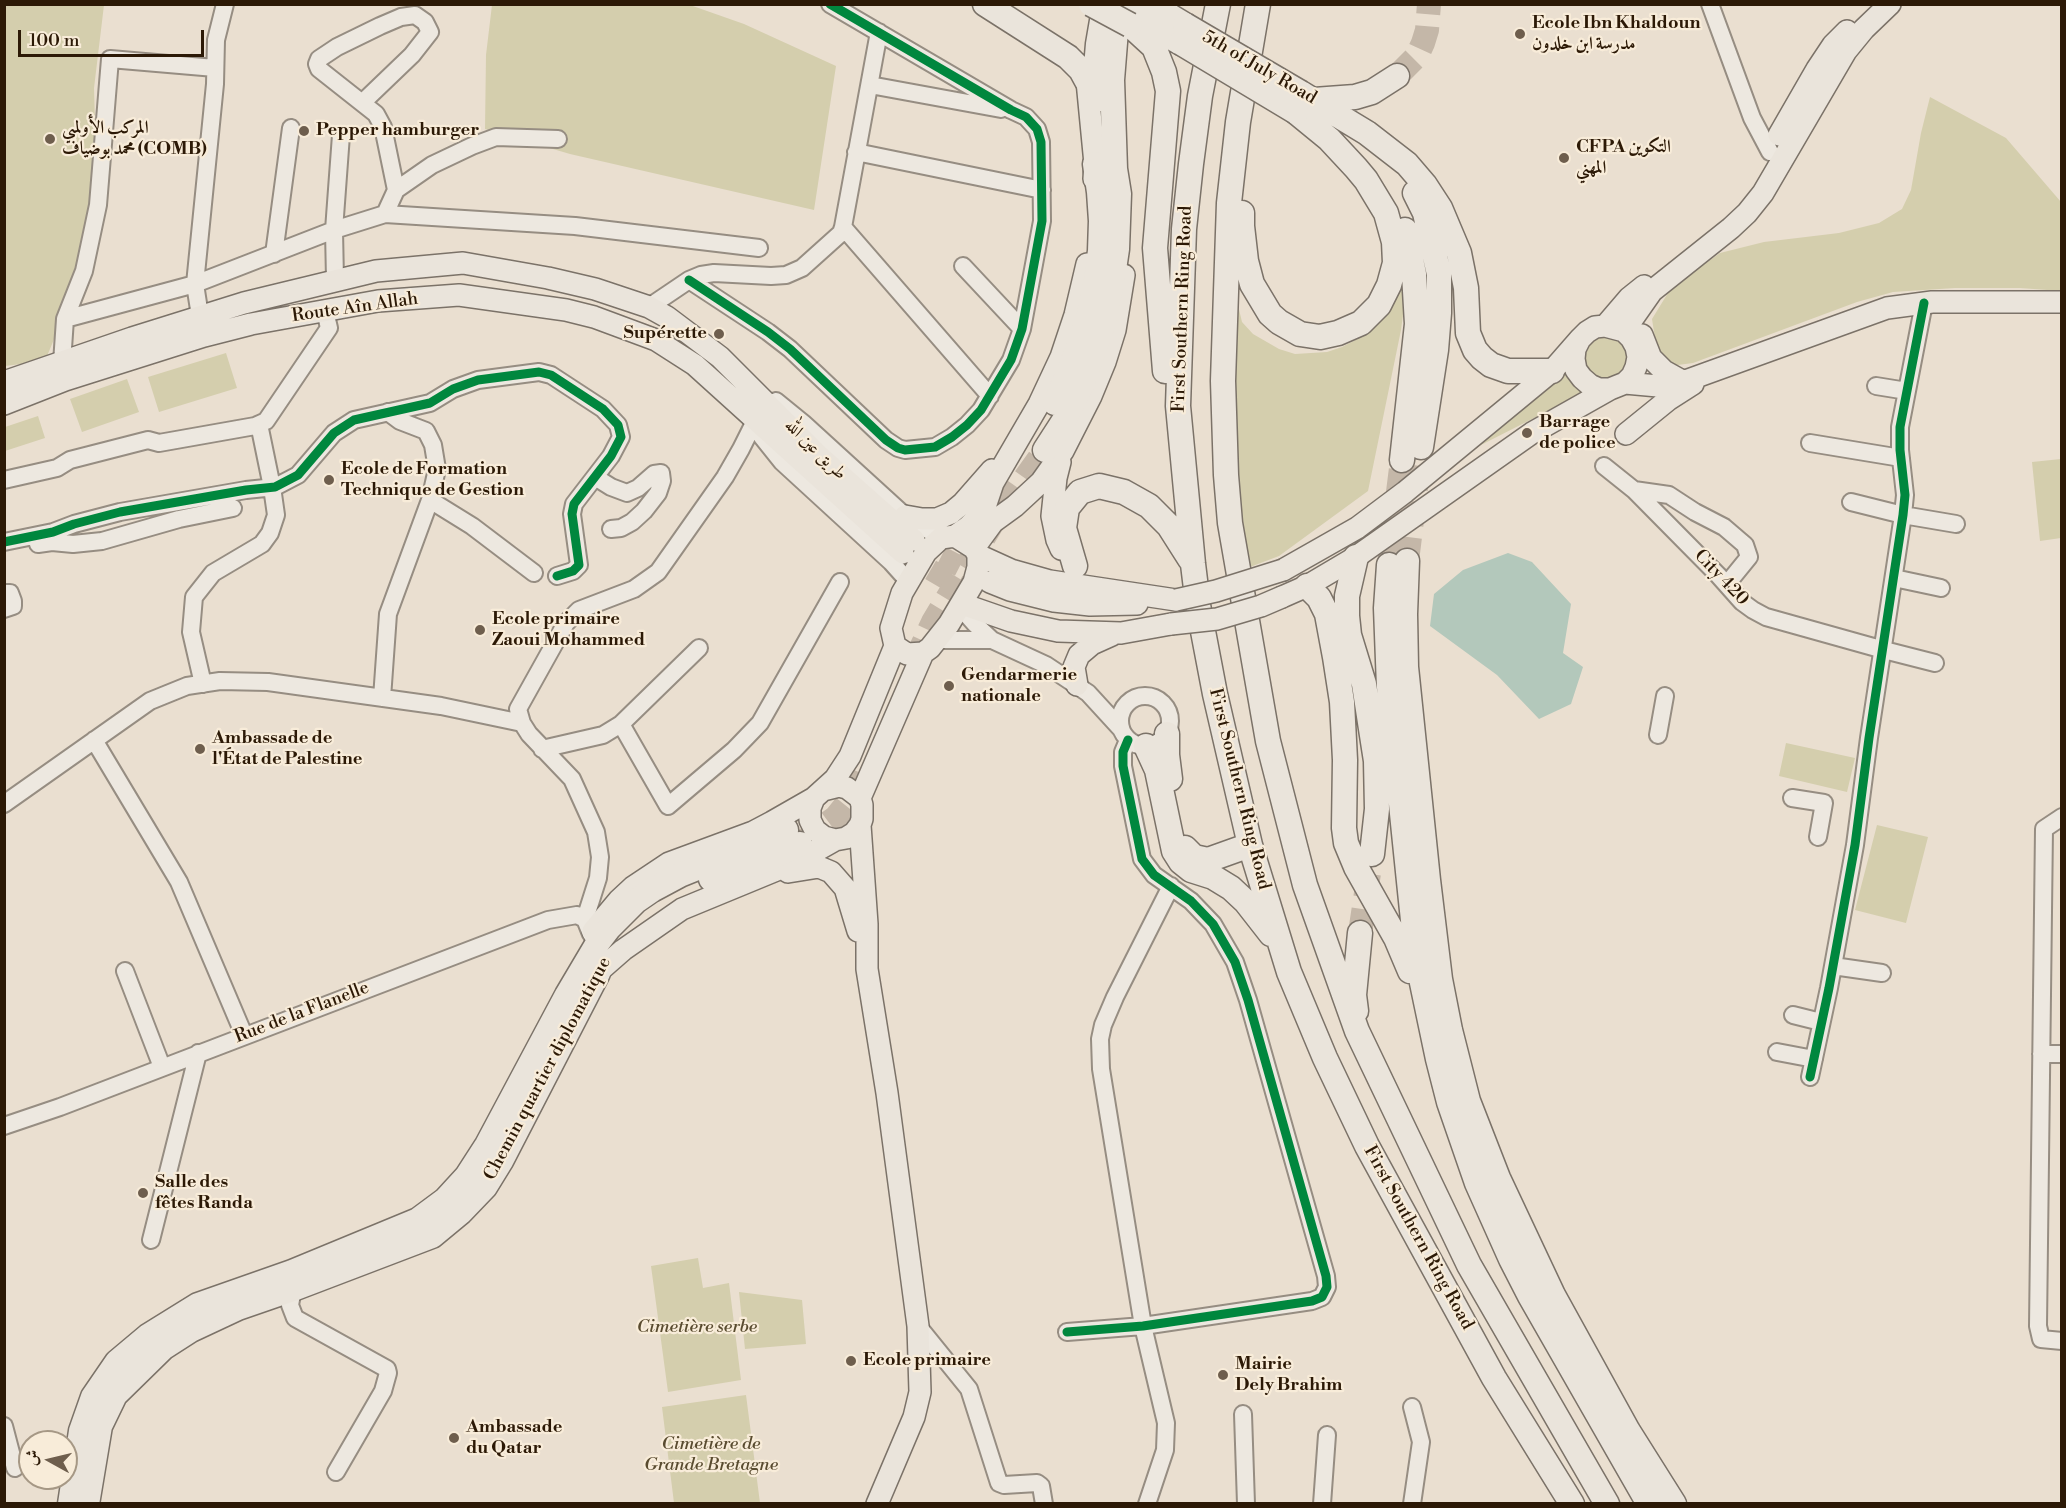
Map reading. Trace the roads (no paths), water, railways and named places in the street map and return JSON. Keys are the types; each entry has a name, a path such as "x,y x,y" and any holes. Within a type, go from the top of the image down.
{"highway":[{"path":"985,4 1068,57 1081,70 1087,81"},
{"path":"1087,81 1092,4 1129,10 1154,46 1167,81 1155,248 1173,442 1184,482"},
{"path":"1039,446 1050,414 1065,383 1090,308 1100,250 1099,192 1107,144 1096,67 1105,4"},
{"name":"First Southern Ring Road","path":"1218,4 1200,96 1184,229 1178,406 1193,564 1215,694 1251,845 1280,946 1325,1058 1367,1146 1494,1378 1572,1503"},
{"name":"First Southern Ring Road","path":"1258,4 1238,122 1229,203 1223,342 1225,450 1230,523 1268,741 1305,885 1357,1031 1469,1264 1607,1503"},
{"path":"1253,30 1265,4"},
{"path":"1039,446 1065,419 1082,385 1104,322 1117,249 1119,194 1105,166 1112,80 1129,10"},
{"name":"5th of July Road","path":"1129,10 1183,34 1304,102 1366,133"},
{"path":"1304,102 1354,97 1372,92 1397,76"},
{"path":"1238,122 1244,158 1242,226 1246,261 1252,284 1270,314 1300,334 1320,337 1338,333 1361,323 1378,305 1392,274 1394,242 1386,213 1366,180 1329,139 1304,102"},
{"path":"1304,102 1370,161 1385,181 1400,212 1408,238 1414,274 1417,324 1402,460"},
{"path":"1366,133 1407,164 1425,185 1440,208 1461,263 1466,288 1468,333 1475,350 1482,358 1499,369 1515,372 1552,371"},
{"path":"1366,133 1396,163 1425,213 1439,274 1436,350 1421,447"},
{"path":"1075,566 1064,528 1067,508 1080,492 1100,486 1124,492 1149,506 1169,526 1193,564"},
{"path":"1356,557 1347,596 1347,616 1349,635 1364,684 1376,761 1377,808 1372,854"},
{"path":"1649,1503 1530,1296 1493,1222 1456,1123 1438,1059 1417,959 1389,687 1386,608 1398,563 1405,614 1406,666 1440,979 1468,1101 1498,1178 1553,1295 1628,1431 1674,1503"},
{"path":"1307,586 1319,598 1327,614 1342,702 1346,843 1356,867 1396,938 1428,1016"},
{"path":"1167,734 1168,765 1184,847 1194,857 1208,860 1251,845"},
{"path":"1132,739 1157,770 1174,851 1181,862 1191,870 1222,882 1239,895 1280,946"},
{"name":"Chemin quartier diplomatique","path":"87,1503 100,1426 115,1395 142,1367 163,1348 191,1330 238,1308 432,1236 462,1212 484,1187 501,1161 593,966 629,928 673,895 715,877 764,861 791,829"},
{"path":"1357,1031 1354,995 1360,933"},
{"path":"70,1503 81,1431 93,1398 117,1362 148,1336 198,1305 292,1272 418,1220 445,1200 467,1176 487,1145 567,995 593,966"}],"main road":[{"path":"1615,328 1629,298 1725,221 1742,201 1817,69 1833,45 1872,4"},
{"path":"1615,328 1641,305 1652,291 1747,213 1763,193 1846,51 1864,29 1890,4"},
{"path":"1087,81 1105,166"},
{"name":"Route Aîn Allah","path":"4,382 200,316 335,280 376,271 463,263 585,287 649,307 667,317 720,357"},
{"name":"Route Aîn Allah","path":"4,404 65,380 204,336 251,324 378,301 459,296 566,310 594,317 656,340 695,365 755,421"},
{"path":"1580,339 1575,349 1576,369 1590,385 1599,389 1617,386 1658,386 1715,372 1887,308 1924,303 2061,303"},
{"path":"1641,305 1640,329 1651,358 1664,371 1682,381"},
{"path":"961,605 1035,627 1083,633 1121,633 1217,619 1261,606 1307,586 1356,557 1532,433 1632,376 1638,357 1631,338 1615,328 1595,327 1580,339 1552,371 1381,512 1283,570 1216,591 1149,604 1071,603 987,590 1017,610 1067,620 1171,624"},
{"name":"طريق عين الله","path":"720,357 909,547 755,421"},
{"path":"1626,434 1668,400 1715,372"},
{"path":"905,516 937,519 951,513 984,481 1039,446"},
{"path":"860,825 854,833 796,862 682,909 623,950 593,966 586,950 588,926 633,887 669,864 753,832 791,829 818,794 835,779 850,756 893,637 897,607 908,581 926,552 974,523 985,507 990,489 1039,446"},
{"path":"860,798 930,646 961,605 974,582 978,567 976,552 993,522 1041,482 1039,446"},
{"path":"1039,446 1056,478 1052,516 1057,540 1062,550 1075,566 1097,581 1119,591"},
{"path":"948,537 1030,576 1075,586 1176,600"},
{"path":"1083,689 1074,668 1079,655 1092,644 1121,633"},
{"path":"893,637 898,650 907,654 930,646"},
{"path":"791,829 832,766 893,637"},
{"path":"867,924 856,880 836,840 824,837 815,830 810,820 810,808 818,794 839,786 854,792 860,798 863,812 860,825 867,924 867,969"},
{"path":"753,879 819,867 831,872 845,888 867,969 887,1093 918,1326 920,1392 914,1417 877,1503"}],"street":[{"path":"200,316 195,284 213,103 216,40 225,4"},
{"path":"689,280 790,349 886,440 898,448 916,451 934,447 952,437 981,410 1011,360 1023,329 1042,220 1041,142 1036,129 1026,117 830,4"},
{"path":"1710,4 1752,118 1770,152"},
{"path":"363,102 412,56 430,32 425,22 415,15 380,26 338,47 320,59 317,64 319,69 376,114 383,128 396,190"},
{"path":"649,307 689,280 714,273 786,274 802,268 840,233 843,227 879,32"},
{"path":"62,363 65,319 84,271 98,205 110,59 215,68"},
{"path":"870,85 1011,110"},
{"path":"274,254 291,128"},
{"path":"335,280 334,230 341,135"},
{"path":"385,214 396,190 432,165 472,146 496,137 558,139"},
{"path":"856,152 1042,190"},
{"path":"65,319 195,284 334,230 385,214 575,226 759,248"},
{"path":"843,227 990,396"},
{"path":"963,266 1023,329"},
{"path":"1810,1077 1855,845 1869,738 1884,650 1905,495 1899,437 1924,303"},
{"path":"4,480 57,468 70,460 148,440 159,443 266,421 329,328 324,311"},
{"path":"720,357 803,423 905,516 948,537"},
{"path":"4,542 53,532 120,512 272,487 298,475 324,442 341,427 354,420 429,403 453,389 478,380 539,372 551,375 603,409 618,425 621,437 611,456 573,504 572,514 579,565 573,571 557,576"},
{"path":"1876,386 1907,390"},
{"path":"382,698 388,614 430,500 437,469 436,456 426,431 411,408"},
{"path":"388,412 400,421 426,431"},
{"path":"755,421 762,437 782,462 891,562 908,581"},
{"path":"588,926 600,857 596,832 572,779 529,734 522,723 518,709 566,623 579,610 634,589 658,572 724,477 755,421"},
{"path":"203,684 191,632 194,597 213,573 262,544 270,533 276,515 259,424"},
{"path":"1810,442 1901,458"},
{"name":"City 420","path":"1604,466 1634,490 1742,602 1766,617 1935,663"},
{"path":"595,477 612,488 627,493 638,488 654,474 660,473 662,482 658,493 644,511 632,522 621,528 611,529"},
{"path":"1634,490 1669,495 1695,512 1725,527 1745,545 1749,557 1727,584"},
{"path":"430,500 472,526 534,573"},
{"path":"1851,502 1903,515 1956,524"},
{"path":"4,550 52,542 73,544 102,542 179,519 233,508"},
{"path":"1894,578 1941,588"},
{"path":"621,724 669,806 692,789 760,723 840,582"},
{"path":"4,593 10,593 13,601 13,606 4,609"},
{"path":"961,605 975,624 992,640 1046,665 1083,689 1132,739 1158,743 1167,734 1170,722 1167,709 1159,700 1148,696 1131,699 1109,698 1083,689"},
{"path":"930,646 992,640"},
{"path":"542,749 603,735 621,724 699,648"},
{"path":"4,804 150,701 187,686 220,681 268,682 441,706 522,723"},
{"path":"1658,735 1665,696"},
{"path":"1131,699 1122,709 1120,716 1132,739"},
{"path":"1067,1332 1143,1326 1317,1300 1325,1293 1328,1282 1248,1000 1235,962 1213,924 1191,901 1149,870 1140,852 1123,766 1123,752 1132,739"},
{"path":"94,740 179,882 244,1035"},
{"path":"1792,798 1824,803 1818,837"},
{"path":"2061,817 2044,829 2038,1326 2042,1339 2061,1341"},
{"path":"1153,1501 1167,1439 1166,1423 1143,1326 1101,1069 1100,1039 1103,1025 1115,997 1171,886"},
{"name":"Rue de la Flanelle","path":"4,1126 60,1107 548,920 577,915 588,926"},
{"path":"1833,966 1881,973"},
{"path":"125,970 162,1067"},
{"path":"1793,1015 1821,1022"},
{"path":"1777,1052 1814,1059"},
{"path":"151,1240 198,1053"},
{"path":"2042,1054 2061,1054"},
{"path":"293,1289 290,1305 295,1318 387,1369 388,1373 383,1391 336,1472"},
{"path":"918,1326 969,1389 999,1483 1004,1485 1037,1483 1041,1486 1044,1503"},
{"path":"1412,1407 1421,1442 1412,1503"},
{"path":"1243,1414 1246,1503"},
{"path":"4,1426 15,1468"},
{"path":"1322,1503 1327,1435"}],"tunnel":[{"path":"1397,76 1417,56 1423,43 1427,30 1429,4"},
{"path":"1407,561 1421,447"},
{"path":"914,663 933,622 992,524 1045,450"},
{"path":"1389,565 1402,460"},
{"path":"915,540 936,554 990,582"},
{"path":"904,554 984,599"},
{"path":"800,844 836,817 852,797 863,774"},
{"path":"1360,933 1369,873"}],"place":[{"name":"Ecole Ibn Khaldoun مدرسة ابن خلدون","path":"1520,34"},
{"name":"Pepper hamburger","path":"304,131"},
{"name":"المركب الأولمبي محمد بوضياف (COMB)","path":"50,139"},
{"name":"CFPA التكوين المهني","path":"1564,158"},
{"name":"Supérette","path":"719,334"},
{"name":"Barrage de police","path":"1527,433"},
{"name":"Ecole de Formation Technique de Gestion","path":"329,480"},
{"name":"Ecole primaire Zaoui Mohammed","path":"480,630"},
{"name":"Gendarmerie nationale","path":"949,686"},
{"name":"Ambassade de l'État de Palestine","path":"200,749"},
{"name":"Salle des fêtes Randa","path":"143,1193"},
{"name":"Ecole primaire","path":"851,1361"},
{"name":"Mairie Dely Brahim","path":"1223,1375"},
{"name":"Ambassade du Qatar","path":"454,1438"}],"park label":[{"name":"Cimetière serbe","path":"697,1328"},
{"name":"Cimetière de Grande Bretagne","path":"711,1455"}]}
